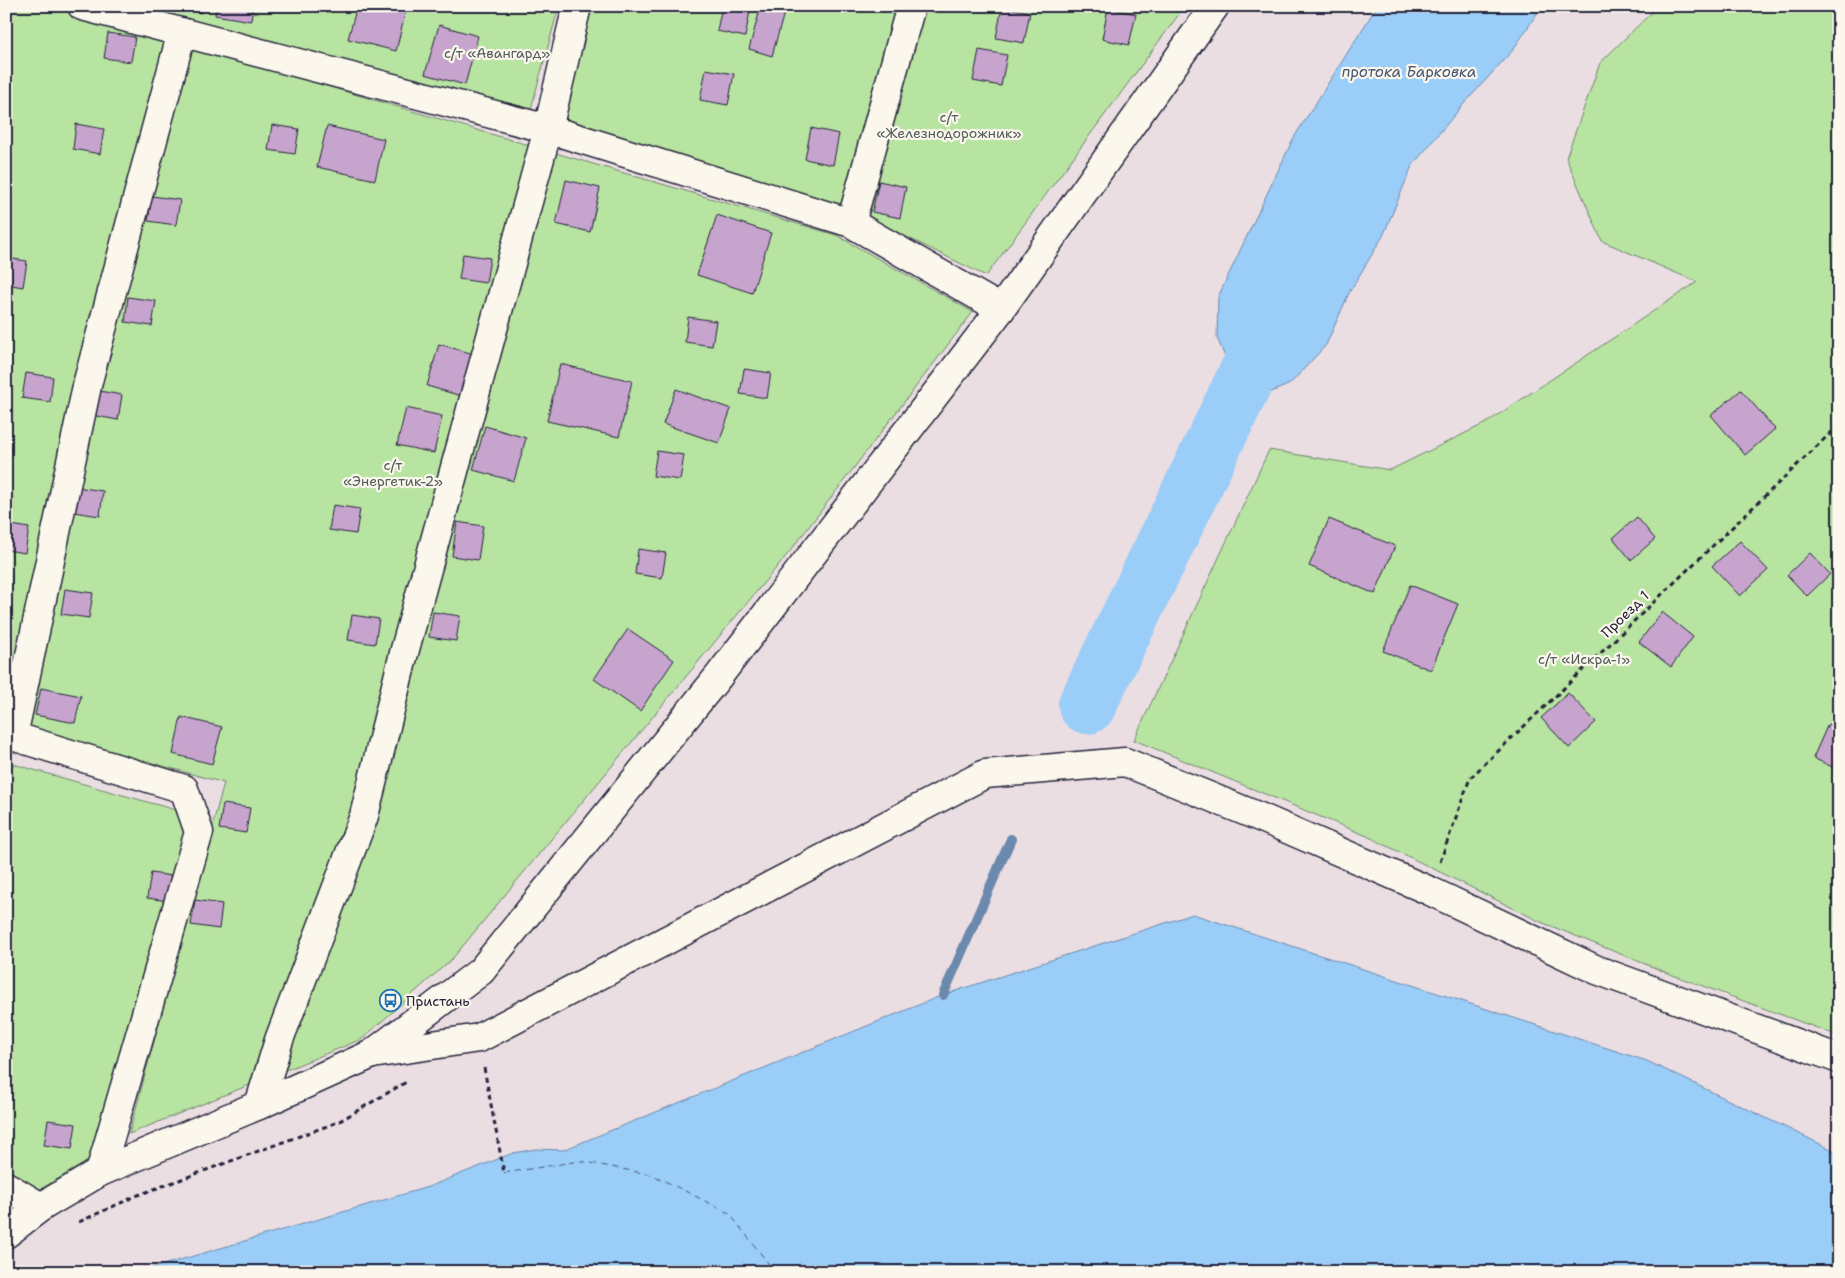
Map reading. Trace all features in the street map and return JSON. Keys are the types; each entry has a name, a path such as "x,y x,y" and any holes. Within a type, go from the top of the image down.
{"street":[{"path":"82,6 548,129 851,224 1000,309"},
{"path":"259,1105 279,1040 364,816 404,653 548,129 577,6"},
{"path":"851,224 911,6"},
{"path":"6,1234 41,1207 100,1172 259,1105 372,1054 481,971 718,677 1000,309 1216,6"},
{"path":"100,1172 199,832 184,789 10,735 88,381 182,32"},
{"path":"372,1054 479,1038 985,774 1125,762 1430,890 1597,970 1839,1059"},
{"path":"6,1186 41,1207"}],"path":[{"name":"Проезд 1","path":"1430,890 1470,778 1839,425"},
{"path":"479,1038 504,1173"},
{"path":"77,1224 138,1195 338,1122 413,1078"}],"green space":[{"name":"с/т «Энергетик-2»","path":"14,6 53,6 836,235 973,312 791,550 452,959 362,1039 129,1134 224,783 6,722 6,36"},
{"name":"с/т «Авангард»","path":"134,6 559,6 531,109"},
{"name":"с/т «Железнодорожник»","path":"589,6 1185,6 986,276 844,206 563,118"},
{"name":"с/т «Искра-1»","path":"1658,6 1839,6 1839,1036 1670,974 1541,922 1367,836 1134,740 1269,450 1390,470 1486,423 1697,282 1602,241 1566,158 1600,63"},
{"path":"6,762 183,812 190,834 100,1154 37,1191 6,1214"}],"water":[{"name":"протока Барковка","path":"1377,6 1542,6 1513,50 1462,106 1412,166 1383,236 1350,291 1326,345 1290,384 1267,394 1228,364 1217,338 1218,297 1293,139"},
{"path":"1193,914 1647,1061 1839,1153 1839,1272 139,1272 428,1187 513,1153 536,1149 563,1150 943,995"}],"building":[{"path":"174,6 203,6 201,13"},
{"path":"216,6 253,6 251,21 215,15"},
{"path":"357,6 407,6 396,51 348,39"},
{"path":"722,6 751,6 745,37 717,31"},
{"path":"761,6 784,13 772,56 749,49"},
{"path":"1002,7 1030,12 1024,43 996,38"},
{"path":"1108,8 1136,14 1129,45 1102,39"},
{"path":"439,25 478,36 465,85 425,74"},
{"path":"108,33 135,37 131,62 104,58"},
{"path":"979,50 1007,55 1001,86 973,81"},
{"path":"706,69 734,74 728,105 700,100"},
{"path":"76,124 104,129 100,154 73,149"},
{"path":"272,125 299,129 295,154 268,150"},
{"path":"327,126 384,139 375,180 317,167"},
{"path":"811,128 839,134 833,165 805,159"},
{"path":"566,180 600,188 590,232 556,224"},
{"path":"879,181 906,187 900,218 872,212"},
{"path":"152,196 180,200 176,225 148,221"},
{"path":"717,215 771,233 752,293 697,275"},
{"path":"463,254 490,258 486,283 459,279"},
{"path":"6,258 27,261 23,287 6,284"},
{"path":"128,297 156,301 152,326 125,322"},
{"path":"688,317 716,321 712,346 685,342"},
{"path":"439,344 477,355 465,397 427,386"},
{"path":"560,364 632,381 619,437 547,421"},
{"path":"744,369 771,373 767,398 740,394"},
{"path":"26,373 53,377 50,402 22,398"},
{"path":"676,389 731,409 719,443 663,424"},
{"path":"94,390 122,395 118,420 91,415"},
{"path":"1741,390 1775,429 1745,455 1711,415"},
{"path":"406,408 442,416 434,453 397,445"},
{"path":"485,426 526,438 514,481 473,470"},
{"path":"657,451 684,455 680,480 653,476"},
{"path":"77,487 103,491 100,516 73,512"},
{"path":"333,505 360,509 356,534 329,530"},
{"path":"1637,517 1655,539 1631,560 1613,538"},
{"path":"1329,519 1395,546 1375,594 1309,566"},
{"path":"457,522 483,526 478,560 452,556"},
{"path":"6,524 29,528 25,553 6,550"},
{"path":"1740,541 1768,570 1740,596 1712,566"},
{"path":"638,549 666,553 662,578 635,574"},
{"path":"1810,553 1830,574 1807,596 1787,575"},
{"path":"1410,585 1458,604 1431,670 1383,651"},
{"path":"65,589 93,593 89,618 61,614"},
{"path":"433,612 460,616 456,641 429,637"},
{"path":"1662,612 1693,637 1671,667 1639,642"},
{"path":"352,615 379,619 375,644 348,640"},
{"path":"628,629 674,660 640,711 594,679"},
{"path":"41,688 81,696 75,723 35,715"},
{"path":"1568,693 1596,722 1569,748 1541,718"},
{"path":"181,717 222,727 212,764 173,754"},
{"path":"1828,724 1839,729 1839,770 1813,758"},
{"path":"223,804 250,808 246,833 219,829"},
{"path":"151,873 179,877 175,902 147,898"},
{"path":"195,900 222,904 219,929 191,925"},
{"path":"48,1120 76,1124 72,1149 44,1145"}],"waterway":[{"path":"1087,705 1263,342 1282,308"},
{"path":"943,995 1011,839"}],"ferry route":[{"path":"504,1173 580,1161 653,1175 729,1213 775,1272"}],"place":[{"name":"Пристань","path":"390,1001"}]}
